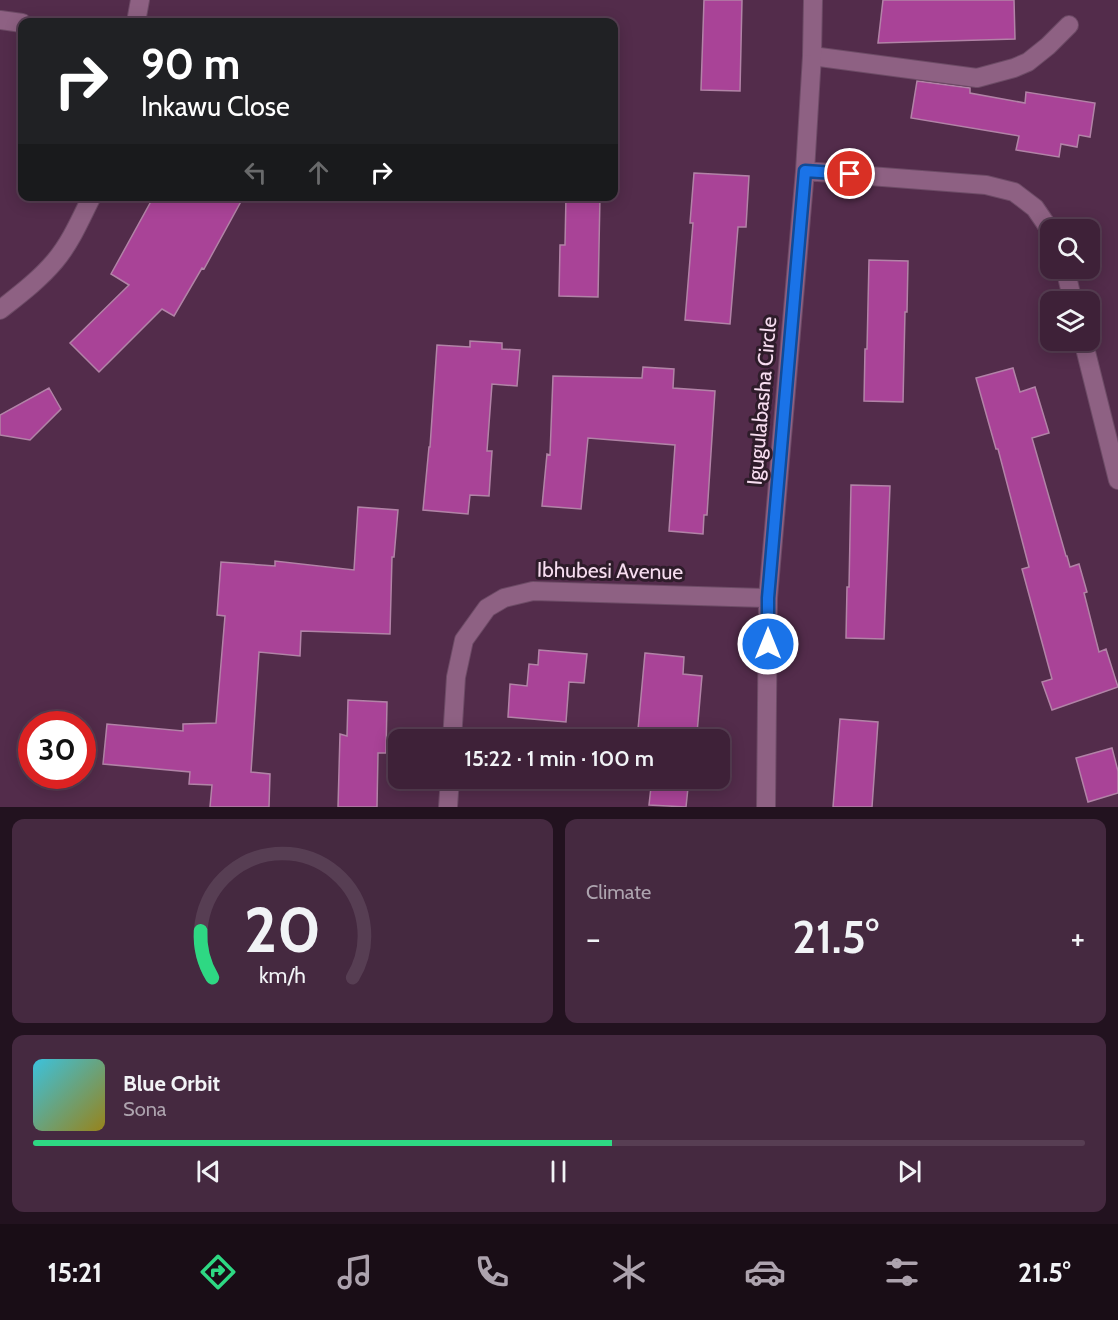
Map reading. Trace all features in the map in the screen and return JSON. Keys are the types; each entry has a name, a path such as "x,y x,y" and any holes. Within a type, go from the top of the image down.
{"street":[{"path":"137,18 140,0"},
{"name":"Igugulabasha Circle","path":"766,807 768,598 805,171 813,0"},
{"path":"0,20 18,22"},
{"path":"812,56 977,78 1028,62 1069,25"},
{"path":"805,171 986,184 1014,192 1035,208 1042,219"},
{"path":"0,310 28,288 56,260 90,201"},
{"path":"1086,351 1118,480"},
{"name":"Ibhubesi Avenue","path":"454,729 456,677 464,640 487,608 504,598 533,591 768,598"},
{"path":"448,807 449,789"}],"building":[{"path":"704,0 742,0 740,91 701,90"},
{"path":"883,0 1014,0 1015,39 878,43"},
{"path":"917,81 970,88 970,93 1025,103 1026,92 1095,103 1090,137 1079,135 1077,147 1061,144 1059,157 1016,150 1019,136 911,118"},
{"path":"694,173 749,176 746,227 738,227 730,324 685,320 693,223 690,223"},
{"path":"151,201 241,201 204,269 202,268 174,316 162,309 99,372 70,343 129,285 111,274"},
{"path":"566,201 600,201 598,297 559,296 560,245 565,245"},
{"path":"869,260 908,261 903,402 864,401"},
{"path":"470,341 502,343 502,349 520,350 517,386 492,384 487,451 492,451 489,496 470,495 468,514 423,510 437,345 470,347"},
{"path":"643,367 674,369 673,388 715,391 707,515 704,515 703,534 669,531 675,445 588,438 581,509 542,506 547,454 550,455 553,376 642,378"},
{"path":"1013,368 1020,392 1035,387 1049,433 1032,438 1070,567 1079,564 1099,652 1106,649 1118,687 1052,710 1042,682 1052,679 1022,569 1029,567 998,449 996,449 976,378"},
{"path":"49,388 61,409 30,440 0,435 0,415"},
{"path":"851,485 890,486 884,639 846,638"},
{"path":"358,507 398,510 394,557 392,557 390,634 301,631 300,656 259,652 251,772 270,774 269,807 210,807 212,785 189,784 190,772 103,764 107,724 183,731 183,724 216,723 225,616 217,615 221,562 275,566 275,561 354,570"},
{"path":"539,650 587,654 584,683 569,682 566,722 508,717 510,684 527,686 529,664 538,665"},
{"path":"645,653 684,657 683,674 702,676 697,729 638,729"},
{"path":"348,700 387,702 386,753 378,753 377,807 338,807 340,734 347,736"},
{"path":"840,719 878,722 872,807 833,807"},
{"path":"1112,748 1118,771 1118,793 1088,802 1076,758"},
{"path":"651,789 688,789 686,807 649,805"}],"route":[{"path":"768,644 768,598 805,171 850,174"}]}
